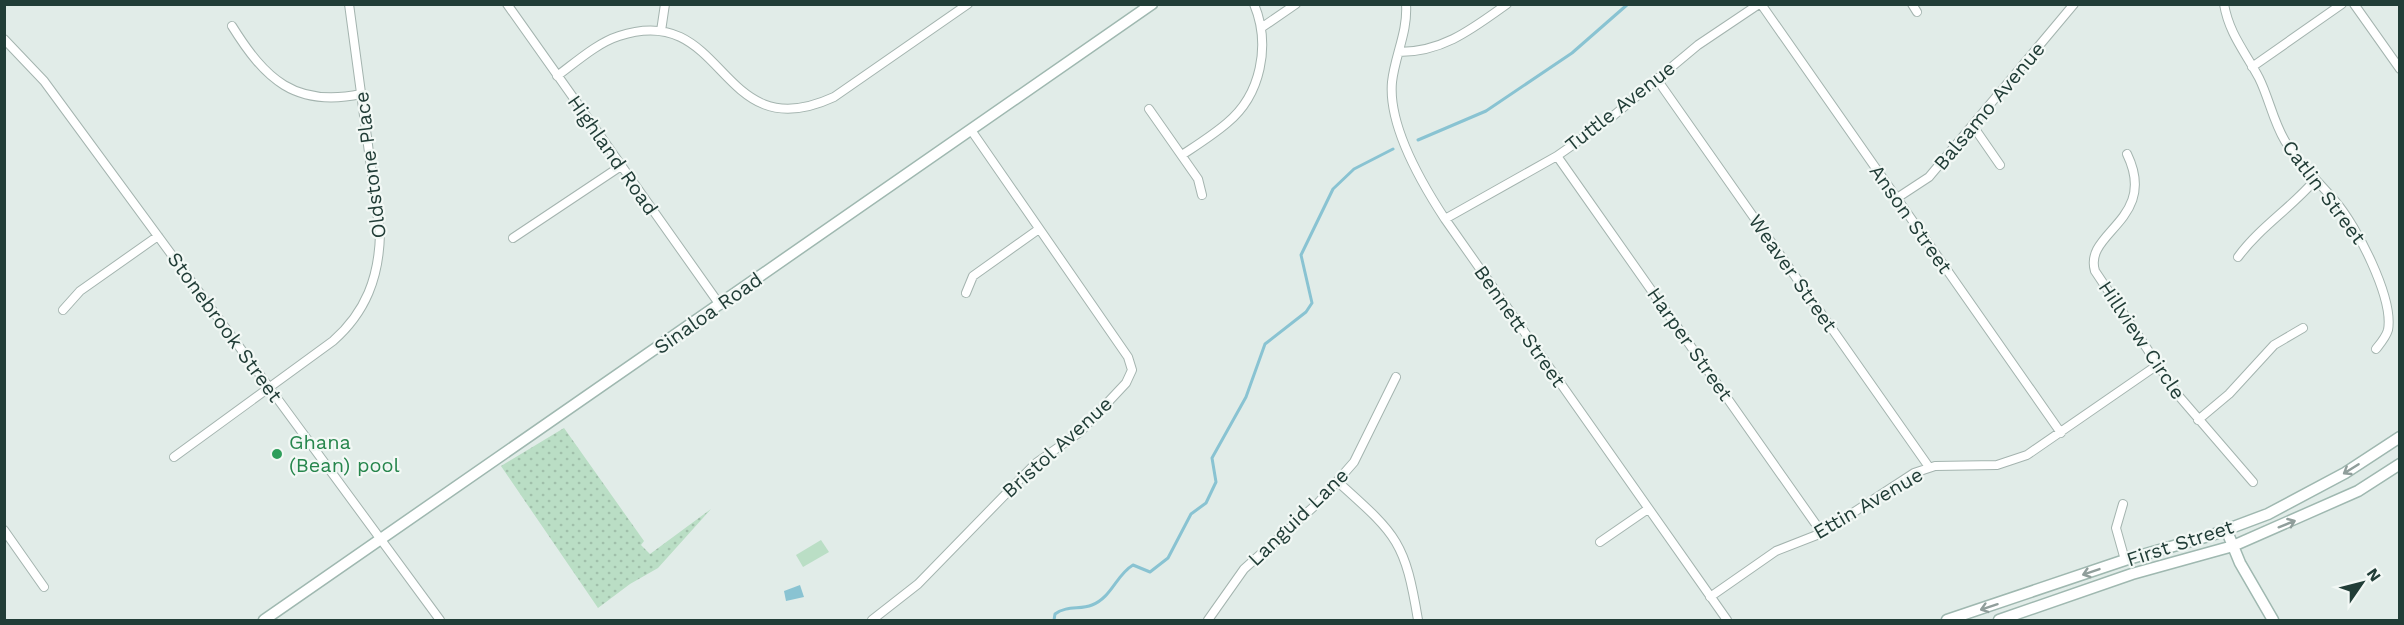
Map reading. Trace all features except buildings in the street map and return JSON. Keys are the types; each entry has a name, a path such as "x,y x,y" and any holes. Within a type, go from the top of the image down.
{"street":[{"name":"Oldstone Place","path":"174,457 345,330 363,307 375,281 380,257 380,234 349,4"},
{"name":"Highland Road","path":"507,4 720,305"},
{"path":"661,31 665,4"},
{"path":"557,76 617,36 637,31 661,31 682,37 700,48 731,84 749,98 772,107 796,109 815,106 834,97 968,4"},
{"name":"Sinaloa Road","path":"264,621 1152,4"},
{"path":"1182,155 1228,123 1248,99 1261,65 1262,28 1254,4"},
{"path":"1262,28 1296,4"},
{"name":"Bennett Street","path":"1406,4 1406,22 1392,85 1396,119 1420,178 1445,219 1727,621"},
{"path":"1399,52 1423,51 1445,45 1507,4"},
{"name":"Tuttle Avenue","path":"1445,219 1557,156 1607,121 1698,45 1760,4"},
{"name":"Anson Street","path":"1760,4 2061,433"},
{"path":"1912,4 1917,12"},
{"name":"Balsamo Avenue","path":"1897,198 1929,177 2074,4"},
{"name":"Catlin Street","path":"2224,4 2232,32 2252,67 2284,140 2352,223 2377,274 2388,329 2376,349"},
{"path":"2252,67 2342,4"},
{"path":"2354,4 2400,69"},
{"path":"232,26 257,65 287,88 324,98 362,94"},
{"name":"Stonebrook Street","path":"4,39 44,81 440,621"},
{"name":"Weaver Street","path":"1656,78 1929,467"},
{"path":"1149,109 1198,179 1202,195"},
{"path":"1973,126 2000,165"},
{"name":"Bristol Avenue","path":"872,621 918,584 1036,462 1080,432 1130,377 1131,363 1128,357 971,130"},
{"name":"Hillview Circle","path":"2127,154 2136,178 2133,201 2124,218 2096,250 2093,264 2105,290 2156,366 2198,420 2253,482"},
{"name":"Harper Street","path":"1557,156 1822,533"},
{"path":"513,238 621,166"},
{"path":"2238,257 2260,230 2299,199 2315,180"},
{"path":"966,293 974,276 1039,229"},
{"path":"63,310 80,291 158,236"},
{"path":"2198,420 2229,394 2274,345 2303,328"},
{"name":"Ettin Avenue","path":"1710,597 1776,551 1822,533 1899,481 1929,467 1997,465 2027,455 2156,366"},
{"name":"Languid Lane","path":"1208,621 1252,561 1338,482 1365,444 1396,377"},
{"name":"First Street","path":"1947,621 2268,514 2336,478 2400,437"},
{"name":"First Street","path":"1999,621 2132,574 2233,546 2358,491 2400,464"},
{"path":"1338,482 1385,524 1396,539 1411,575 1418,621"},
{"path":"2123,504 2116,528 2125,560"},
{"path":"1600,542 1648,508"},
{"path":"2226,529 2273,621"},
{"path":"4,530 44,587"}],"green space":[{"path":"564,428 644,541 641,545 650,554 711,509 658,568 630,584 598,608 501,466"},
{"path":"821,540 829,552 803,567 796,555"}],"water":[{"path":"800,585 804,597 786,601 784,591"}],"waterway":[{"path":"1418,140 1486,111 1572,53 1628,4"},
{"path":"1054,620 1055,614 1060,611 1092,605 1099,601 1122,574 1133,565 1150,572 1168,558 1191,514 1206,503 1216,482 1212,458 1246,397 1265,344 1306,312 1312,303 1301,255 1333,189 1354,169 1393,149"}],"place":[{"name":"Ghana (Bean) pool","path":"277,454"}]}
